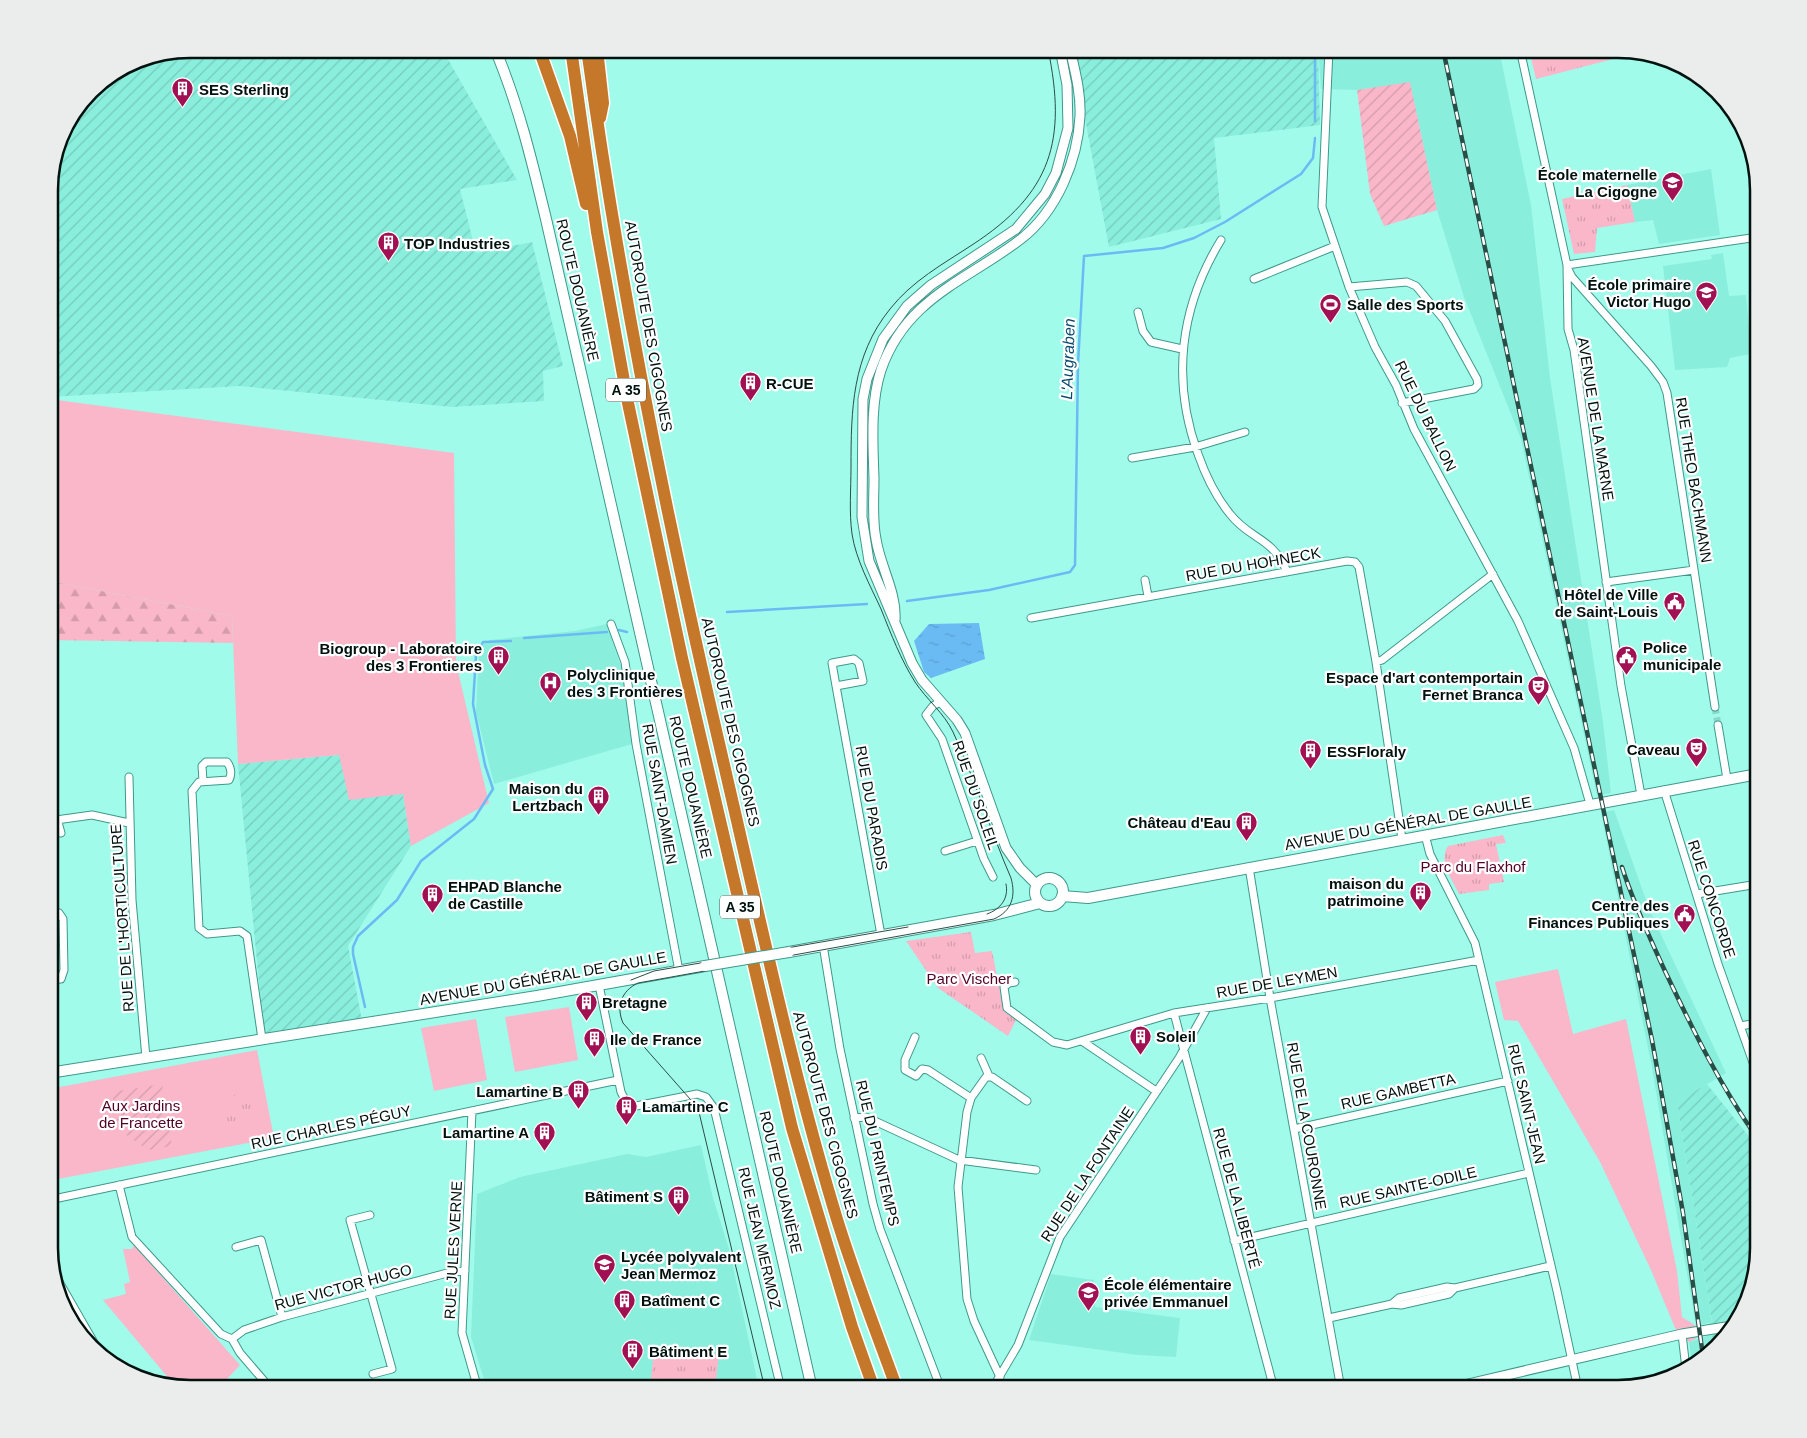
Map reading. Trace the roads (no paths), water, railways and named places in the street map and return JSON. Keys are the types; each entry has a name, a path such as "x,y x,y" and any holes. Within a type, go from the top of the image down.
{"highway":[{"path":"542,58 570,136 587,209 597,232"},
{"name":"A 35","path":"572,58 597,232 628,403 675,621 792,1128 852,1327 871,1380"},
{"name":"AUTOROUTE DES CIGOGNES","path":"588,58 598,128 647,412 700,661 784,1026 834,1208 893,1380"},
{"path":"597,58 603,103 598,128"},
{"path":"852,1327 863,1380"}],"main road":[{"name":"ROUTE DOUANIÈRE","path":"499,58 507,76 523,130 548,228 810,1380"},
{"name":"AVENUE DU GÉNÉRAL DE GAULLE","path":"1062,896 1088,898 1750,775"},
{"path":"1043,879 1054,879 1060,884 1062,896 1053,906 1040,903 1035,896 1037,885 1043,879"},
{"name":"AVENUE DU GÉNÉRAL DE GAULLE","path":"58,1072 599,985 994,915 1040,903"},
{"path":"69,1303 82,1325"}],"street":[{"path":"1037,885 1020,868 1006,848 964,733 957,720 940,702 912,664 895,620 888,610 873,572 864,537 863,398 867,379 883,339 907,306 931,285 1005,238 1031,213 1045,194 1056,173 1068,128 1068,92 1062,58"},
{"path":"895,620 896,610 880,558 874,518 875,396 881,371 890,349 916,312 931,298 1022,237 1055,198 1069,170 1080,116 1078,89 1072,58"},
{"name":"RUE DU BALLON","path":"1328,58 1322,169 1322,207 1349,287 1414,429 1494,574 1526,637 1571,741 1583,773 1590,804"},
{"name":"AVENUE DE LA MARNE","path":"1522,58 1567,265 1568,329 1574,350 1621,686 1641,795"},
{"path":"1567,265 1750,238"},
{"path":"1221,240 1195,294 1182,349 1182,381 1185,410 1195,447 1208,477 1229,513 1242,527 1274,549 1279,555 1286,572"},
{"path":"1254,279 1335,246"},
{"name":"RUE THEO BACHMANN","path":"1567,265 1572,277 1651,366 1665,388 1670,404 1715,707"},
{"path":"1349,287 1407,282 1416,286 1445,322 1477,378 1478,385 1474,388 1402,403"},
{"path":"1568,296 1580,287"},
{"path":"1138,312 1143,332 1151,342 1182,349"},
{"path":"1132,458 1195,447 1245,432"},
{"name":"RUE DU HOHNECK","path":"1031,618 1148,596 1263,578 1352,560 1359,567 1376,662"},
{"path":"1606,582 1694,570"},
{"path":"1402,839 1376,662 1382,660 1494,574"},
{"path":"1145,580 1148,596"},
{"name":"RUE SAINT-DAMIEN","path":"612,624 624,662 636,744 679,971"},
{"name":"RUE DU PARADIS","path":"836,686 863,681 859,663 854,660 832,663 836,686 881,935"},
{"name":"RUE DU SOLEIL","path":"940,702 933,706 926,715 942,739 977,841 993,877"},
{"path":"1718,725 1727,779"},
{"path":"203,781 202,766 206,762 227,762 230,766 231,776 229,780 196,783 192,791 199,928 207,934 240,931 247,936 262,1039"},
{"name":"RUE DE L'HORTICULTURE","path":"129,777 132,900 146,1058"},
{"name":"RUE CONCORDE","path":"1664,790 1740,1026 1750,1050"},
{"path":"58,819 92,815 129,823"},
{"path":"58,828 61,833"},
{"name":"RUE SAINT-JEAN","path":"1425,835 1434,862 1475,943 1576,1380"},
{"path":"945,850 977,841"},
{"name":"RUE DE LA COURONNE","path":"1249,867 1270,998 1339,1380"},
{"path":"1697,894 1750,885"},
{"path":"58,912 63,919 64,970 61,979 58,979"},
{"name":"RUE DU PRINTEMPS","path":"823,945 854,1118 880,1230 938,1380"},
{"name":"RUE DE LEYMEN","path":"1016,982 1008,983 1004,987 1007,1008 1010,1012 1060,1045 1082,1041 1174,1013 1270,998 1479,960"},
{"path":"599,985 618,1080"},
{"name":"RUE DE LA FONTAINE","path":"998,1380 1018,1345 1060,1237 1183,1050 1208,1008"},
{"name":"RUE DE LA LIBERTÉ","path":"1174,1013 1272,1380"},
{"path":"1740,1026 1750,1024"},
{"path":"915,1037 904,1060 905,1070 916,1076 922,1069 928,1070 971,1098"},
{"path":"1082,1041 1156,1091"},
{"path":"981,1058 989,1076 1026,1101"},
{"path":"989,1076 971,1098 967,1112 960,1160 958,1196 967,1299 974,1321 1000,1377"},
{"name":"RUE JEAN MERMOZ","path":"618,1080 625,1100 636,1106 692,1095 706,1096 714,1108 779,1380"},
{"name":"RUE CHARLES PÉGUY","path":"58,1198 618,1080"},
{"name":"RUE GAMBETTA","path":"1294,1129 1508,1081"},
{"name":"RUE JULES VERNE","path":"472,1111 462,1333 475,1380"},
{"path":"854,1118 866,1117 960,1160 1036,1170"},
{"name":"RUE SAINTE-ODILE","path":"1234,1241 1529,1173"},
{"path":"119,1186 132,1237 221,1334 232,1339 240,1353 263,1380"},
{"path":"370,1215 350,1220 392,1369 373,1374"},
{"path":"236,1247 261,1240 282,1318"},
{"path":"1329,1318 1449,1294 1455,1288 1550,1266"},
{"name":"RUE VICTOR HUGO","path":"232,1339 244,1330 282,1318 451,1272 465,1271"},
{"path":"1486,1380 1682,1334 1723,1327"},
{"path":"1682,1334 1685,1362"}],"water":[{"path":"979,623 985,659 931,678 924,672 914,641 929,624"}],"waterway":[{"name":"L'Augraben","path":"1315,58 1315,121"},
{"name":"L'Augraben","path":"907,601 989,590 1070,572 1075,565 1078,364 1084,256 1163,248 1194,238 1225,222 1301,174 1313,158 1315,138"},
{"name":"L'Augraben","path":"727,612 867,604"},
{"name":"L'Augraben","path":"619,630 627,632"},
{"name":"L'Augraben","path":"524,638 607,632"},
{"name":"L'Augraben","path":"365,1007 353,954 353,947 358,936 397,900 421,861 474,819 493,789 485,765 473,704 476,655 483,642 511,641"}],"tunnel":[{"path":"1715,707 1718,725"}],"tram line":[{"path":"763,1380 698,1108 623,1023 620,1005 628,990 638,983 994,919 1009,907 1013,897 1011,878 961,750 949,725 920,689 905,665 864,572 854,544 850,501 852,425 853,404 861,365 877,327 890,309 918,281 999,225 1020,205 1036,184 1047,162 1053,137 1055,111 1049,58"},
{"path":"987,914 1003,902 1007,889 1006,884"},
{"path":"631,980 654,971 908,927"}],"railway":[{"path":"1445,58 1652,1040 1683,1213 1702,1350"},
{"path":"1622,867 1647,931 1696,1035 1731,1098 1750,1128"}],"place":[{"name":"SES Sterling","path":"183,108"},
{"name":"École maternelle La Cigogne","path":"1673,202"},
{"name":"TOP Industries","path":"388,262"},
{"name":"École primaire Victor Hugo","path":"1707,312"},
{"name":"Salle des Sports","path":"1331,323"},
{"name":"R-CUE","path":"750,402"},
{"name":"Hôtel de Ville de Saint-Louis","path":"1674,622"},
{"name":"Police municipale","path":"1627,675"},
{"name":"Biogroup - Laboratoire des 3 Frontieres","path":"498,676"},
{"name":"Polyclinique des 3 Frontières","path":"551,702"},
{"name":"Espace d'art contemportain Fernet Branca","path":"1539,705"},
{"name":"Caveau","path":"1696,768"},
{"name":"ESSFloraly","path":"1311,770"},
{"name":"Maison du Lertzbach","path":"599,816"},
{"name":"Château d'Eau","path":"1247,841"},
{"name":"maison du patrimoine","path":"1420,911"},
{"name":"EHPAD Blanche de Castille","path":"432,914"},
{"name":"Centre des Finances Publiques","path":"1685,933"},
{"name":"Bretagne","path":"586,1021"},
{"name":"Soleil","path":"1140,1055"},
{"name":"Ile de France","path":"594,1058"},
{"name":"Lamartine B","path":"579,1110"},
{"name":"Lamartine C","path":"626,1125"},
{"name":"Lamartine A","path":"545,1151"},
{"name":"Bâtiment S","path":"679,1215"},
{"name":"Lycée polyvalent Jean Mermoz","path":"605,1284"},
{"name":"École élémentaire privée Emmanuel","path":"1088,1312"},
{"name":"Batîment C","path":"625,1319"},
{"name":"Bâtiment E","path":"633,1370"}],"park label":[{"name":"Parc du Flaxhof","path":"1473,866"},
{"name":"Parc Vischer","path":"969,978"},
{"name":"Aux Jardins de Francette","path":"141,1114"}]}
